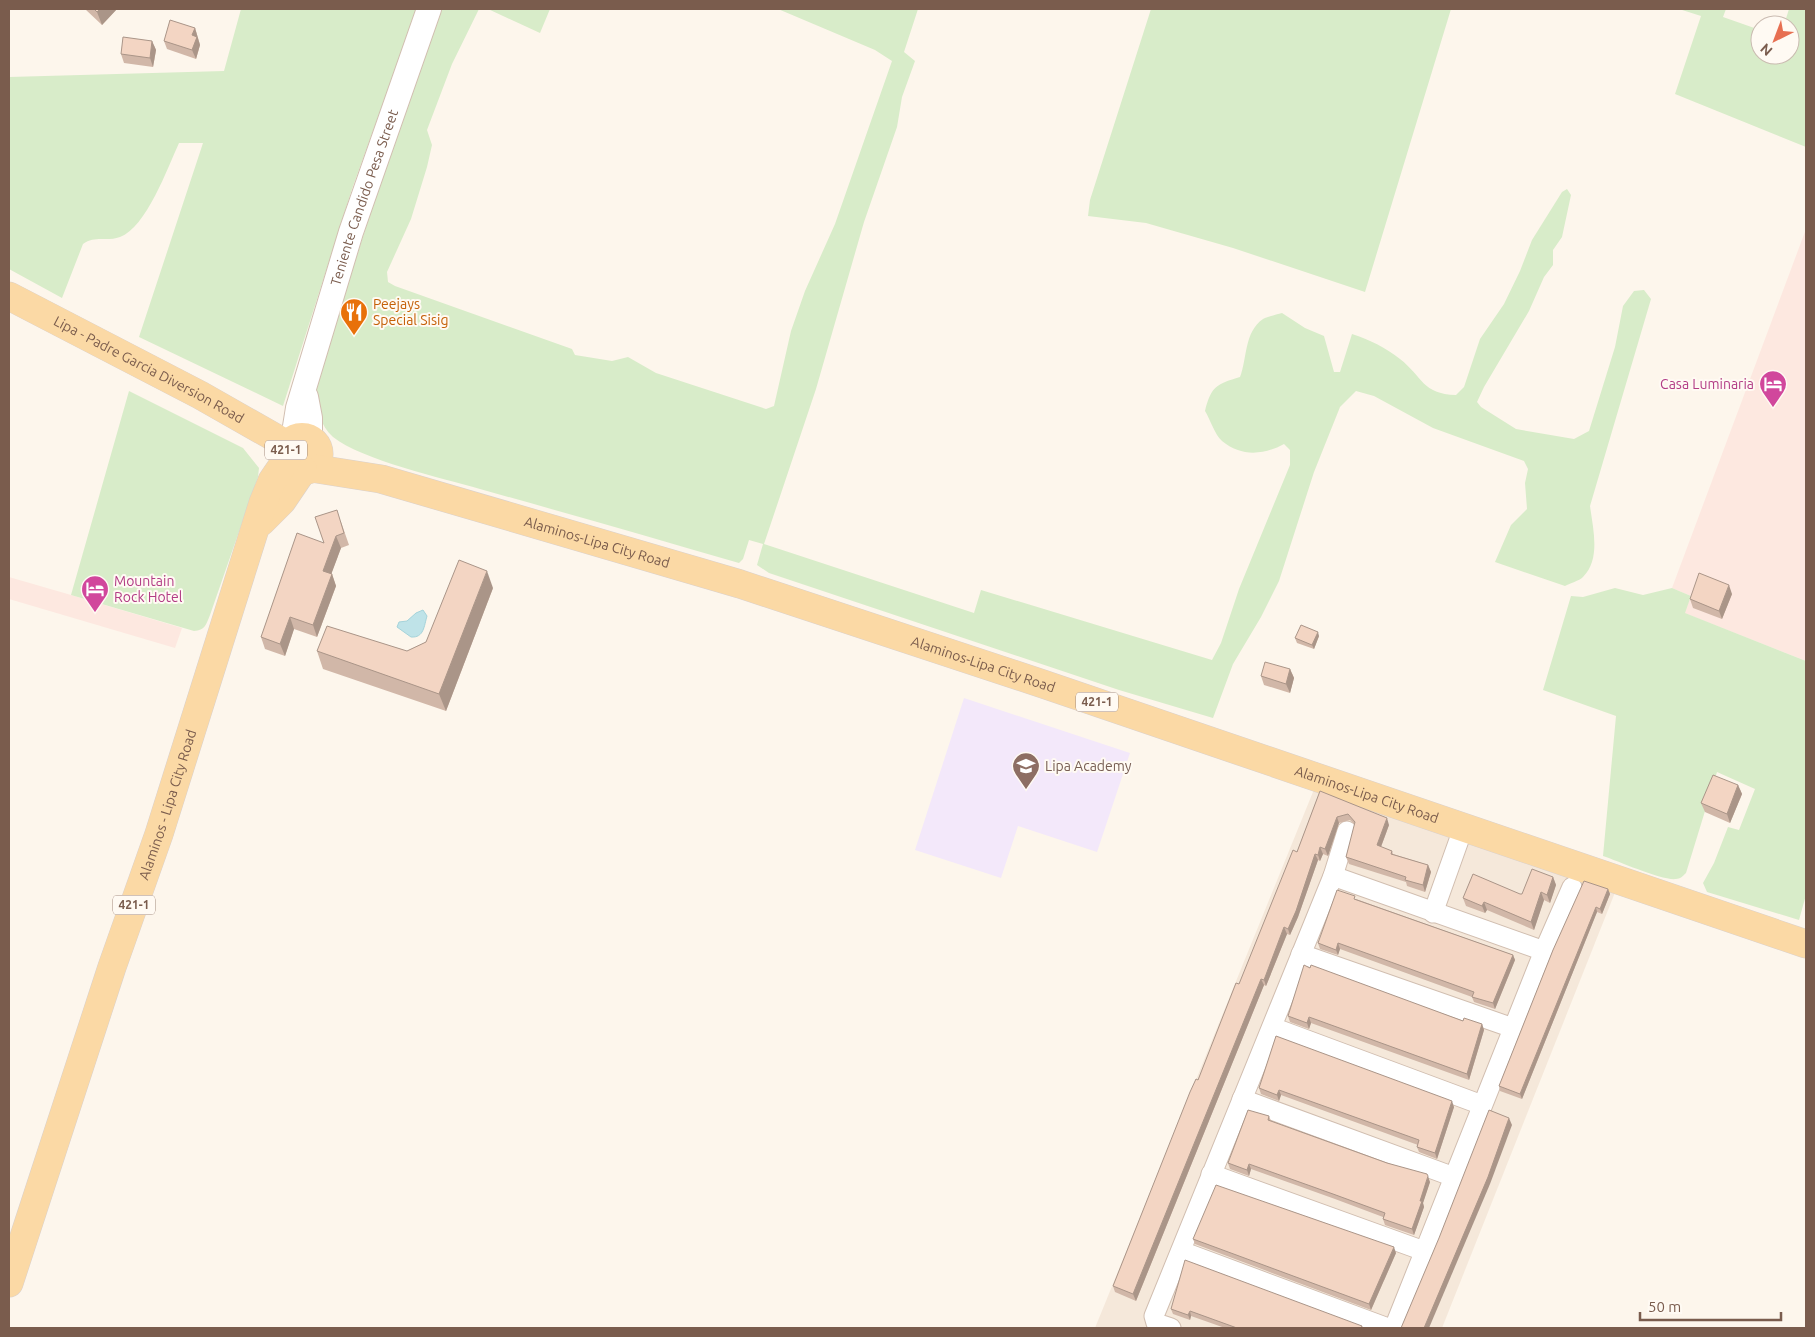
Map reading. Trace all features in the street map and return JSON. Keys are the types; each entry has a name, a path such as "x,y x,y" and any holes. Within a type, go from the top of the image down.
{"main road":[{"name":"Lipa - Padre Garcia Diversion Road","path":"9,296 192,391 301,452"},
{"name":"Alaminos-Lipa City Road","path":"301,452 382,479 740,584 1464,826 1806,944"},
{"name":"Alaminos - Lipa City Road","path":"9,1283 112,967 159,834 267,492 301,452"}],"street":[{"name":"Teniente Candido Pesa Street","path":"301,452 310,418 304,388 351,232 429,9"},
{"path":"1434,913 1464,826"},
{"path":"1171,1328 1156,1323 1154,1316 1333,876 1347,831"},
{"path":"1333,876 1544,951"},
{"path":"1394,1328 1544,951 1572,887"},
{"path":"1301,954 1514,1028"},
{"path":"1272,1027 1482,1105"},
{"path":"1242,1099 1454,1177"},
{"path":"1211,1174 1424,1251"},
{"path":"1181,1251 1388,1328"}],"shaded area":[{"name":"Casa Luminaria","path":"1806,229 1806,661 1684,613 1691,596 1672,588"},
{"name":"Mountain Rock Hotel","path":"9,577 182,628 175,648 9,599"},
{"name":"Lipa Academy","path":"964,698 1130,753 1097,852 1018,826 1001,878 915,850"},
{"path":"1315,787 1616,890 1442,1328 1095,1328"}],"green space":[{"path":"241,9 417,9 352,189 283,406 139,337 203,143 179,143 155,196 139,222 130,231 120,237 97,239 83,244 62,298 9,269 9,77 224,71"},
{"path":"439,9 479,9 452,64 427,130 432,145 427,167 411,219 387,272 388,282 572,349 575,355 612,361 628,357 656,373 766,409 774,406 791,331 805,291 835,224 892,61 875,50 778,9 918,9 904,52 915,61 902,97 897,127 864,222 816,389 764,544 974,613 981,590 1212,660 1221,643 1239,589 1290,465 1290,450 1284,444 1276,448 1253,453 1237,450 1229,446 1217,435 1205,411 1210,396 1216,387 1240,377 1249,338 1257,324 1265,318 1282,313 1305,328 1324,336 1334,372 1340,372 1352,334 1359,336 1377,344 1394,355 1408,366 1429,388 1445,394 1456,395 1464,387 1480,339 1504,304 1532,240 1562,192 1567,189 1571,195 1562,237 1553,250 1553,265 1544,277 1529,311 1477,402 1481,407 1516,429 1574,439 1589,431 1615,347 1623,306 1634,291 1644,290 1651,299 1590,506 1594,534 1594,553 1589,570 1583,577 1565,586 1495,562 1511,525 1527,509 1525,483 1528,469 1524,461 1433,428 1374,396 1356,391 1340,407 1314,472 1279,581 1261,617 1233,664 1213,718 1119,690 769,573 757,565 763,544 749,540 743,559 739,563 382,461 346,445 328,432 321,420 316,399 316,385 392,145"},
{"path":"488,9 550,9 540,33"},
{"path":"1151,9 1451,9 1365,292 1233,248 1146,223 1088,216 1090,200"},
{"path":"1679,9 1726,9 1723,17 1750,26 1750,65 1800,65 1800,15 1787,15 1789,9 1806,9 1806,147 1675,94 1701,16"},
{"path":"129,391 243,448 259,468 258,477 210,615 205,626 198,630 194,631 71,595"},
{"path":"1615,588 1643,595 1672,588 1691,596 1685,613 1806,661 1806,895 1799,920 1707,892 1703,883 1714,863 1728,827 1739,830 1755,789 1717,772 1686,873 1681,877 1670,879 1661,877 1603,856 1616,716 1543,690 1571,596 1583,597"}],"water":[{"path":"423,610 427,616 423,631 419,636 411,637 397,627 399,622 407,621"}],"building":[{"path":"170,20 195,28 192,35 197,37 192,50 164,41"},
{"path":"123,37 152,41 150,58 121,54"},
{"path":"337,510 344,533 336,536 323,571 332,574 313,625 290,617 280,644 261,637 297,533 324,543 315,517"},
{"path":"459,560 487,571 439,694 317,651 327,626 407,651 426,642"},
{"path":"1699,573 1729,585 1719,611 1690,599"},
{"path":"1301,625 1318,632 1312,645 1295,638"},
{"path":"1265,662 1290,669 1286,684 1261,676"},
{"path":"1713,775 1738,785 1727,814 1701,803"},
{"path":"1320,791 1387,818 1377,845 1392,851 1391,854 1428,865 1423,885 1405,880 1406,877 1346,857 1355,822 1348,814 1337,817 1325,849 1320,847 1318,855 1315,854 1296,911 1288,929 1284,927 1264,980 1261,979 1133,1294 1113,1286 1190,1092 1196,1079 1198,1080 1236,983 1239,984 1293,850 1297,852"},
{"path":"1532,869 1553,877 1547,895 1541,892 1531,922 1484,902 1482,906 1463,898 1473,874 1522,894"},
{"path":"1584,881 1608,889 1600,909 1596,907 1520,1094 1499,1086 1553,950"},
{"path":"1337,890 1355,896 1354,899 1513,955 1493,1003 1472,997 1474,992 1338,943 1336,950 1318,943"},
{"path":"1304,965 1310,968 1311,965 1463,1021 1464,1018 1482,1024 1467,1074 1309,1017 1307,1023 1288,1016"},
{"path":"1276,1036 1452,1101 1435,1153 1417,1147 1419,1140 1279,1090 1277,1095 1259,1088"},
{"path":"1248,1110 1269,1116 1268,1120 1387,1163 1427,1174 1420,1201 1422,1201 1412,1229 1383,1219 1385,1213 1333,1194 1249,1164 1247,1170 1228,1163"},
{"path":"1489,1110 1509,1118 1488,1177 1424,1328 1401,1328 1439,1238"},
{"path":"1216,1185 1394,1247 1369,1304 1193,1239"},
{"path":"1185,1260 1362,1326 1361,1328 1237,1328 1190,1311 1188,1315 1171,1309"}],"place":[{"name":"Peejays Special Sisig","path":"354,336"},
{"name":"Casa Luminaria","path":"1773,408"},
{"name":"Mountain Rock Hotel","path":"95,613"},
{"name":"Lipa Academy","path":"1026,790"}]}
